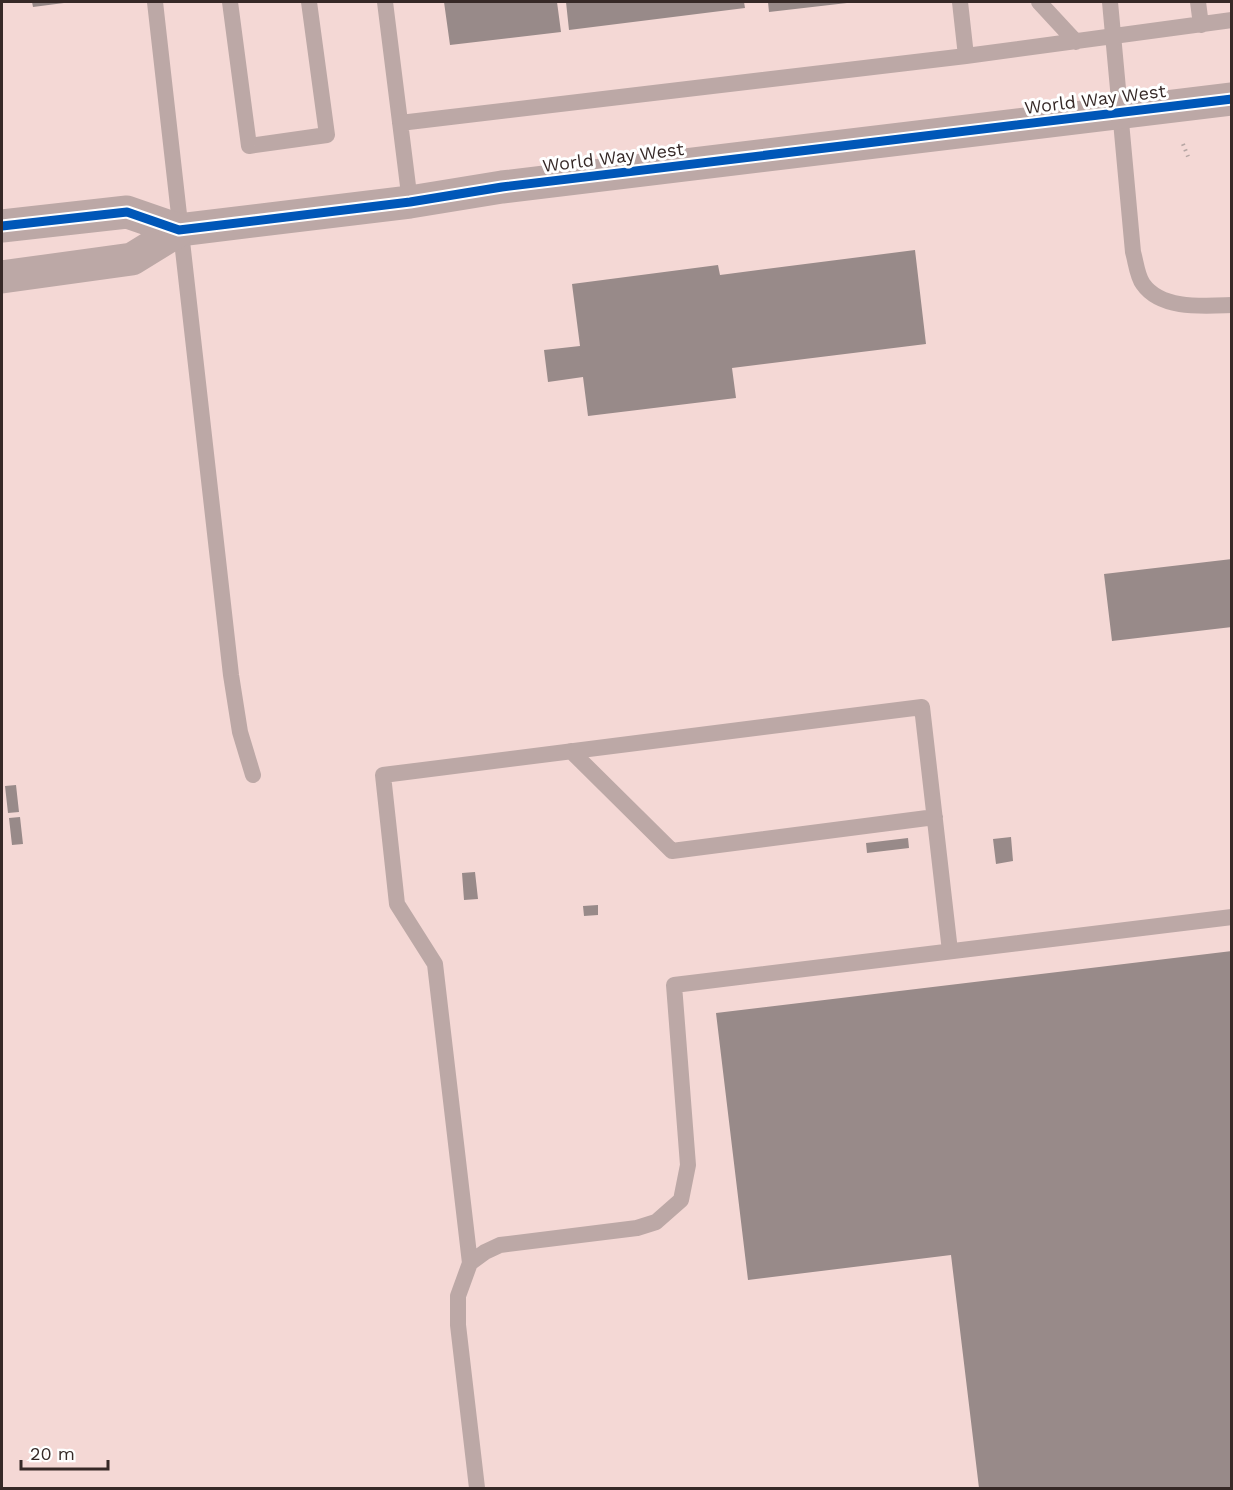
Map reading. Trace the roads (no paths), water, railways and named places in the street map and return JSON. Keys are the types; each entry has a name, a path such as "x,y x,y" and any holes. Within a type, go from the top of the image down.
{"street":[{"name":"World Way West","path":"2,277 132,259 179,230 410,202 502,187 1120,112 1230,101"},
{"name":"World Way West","path":"2,226 127,212 179,230"}],"lane":[{"path":"155,2 179,230 212,490 231,675 240,732 254,775"},
{"path":"230,2 249,146 327,135 309,2"},
{"path":"385,2 410,202"},
{"path":"960,2 966,56"},
{"path":"1039,2 1076,42"},
{"path":"1110,2 1133,252 1142,283 1156,297 1169,302 1211,306 1232,304"},
{"path":"1198,2 1201,25"},
{"path":"400,123 966,56 1232,20"},
{"path":"477,1488 458,1325 458,1296 470,1263 435,964 397,904 383,775 922,707 951,951"},
{"path":"571,751 672,851 935,818"},
{"path":"470,1263 500,1245 637,1228 656,1222 681,1200 688,1165 674,986 1232,917"}]}
